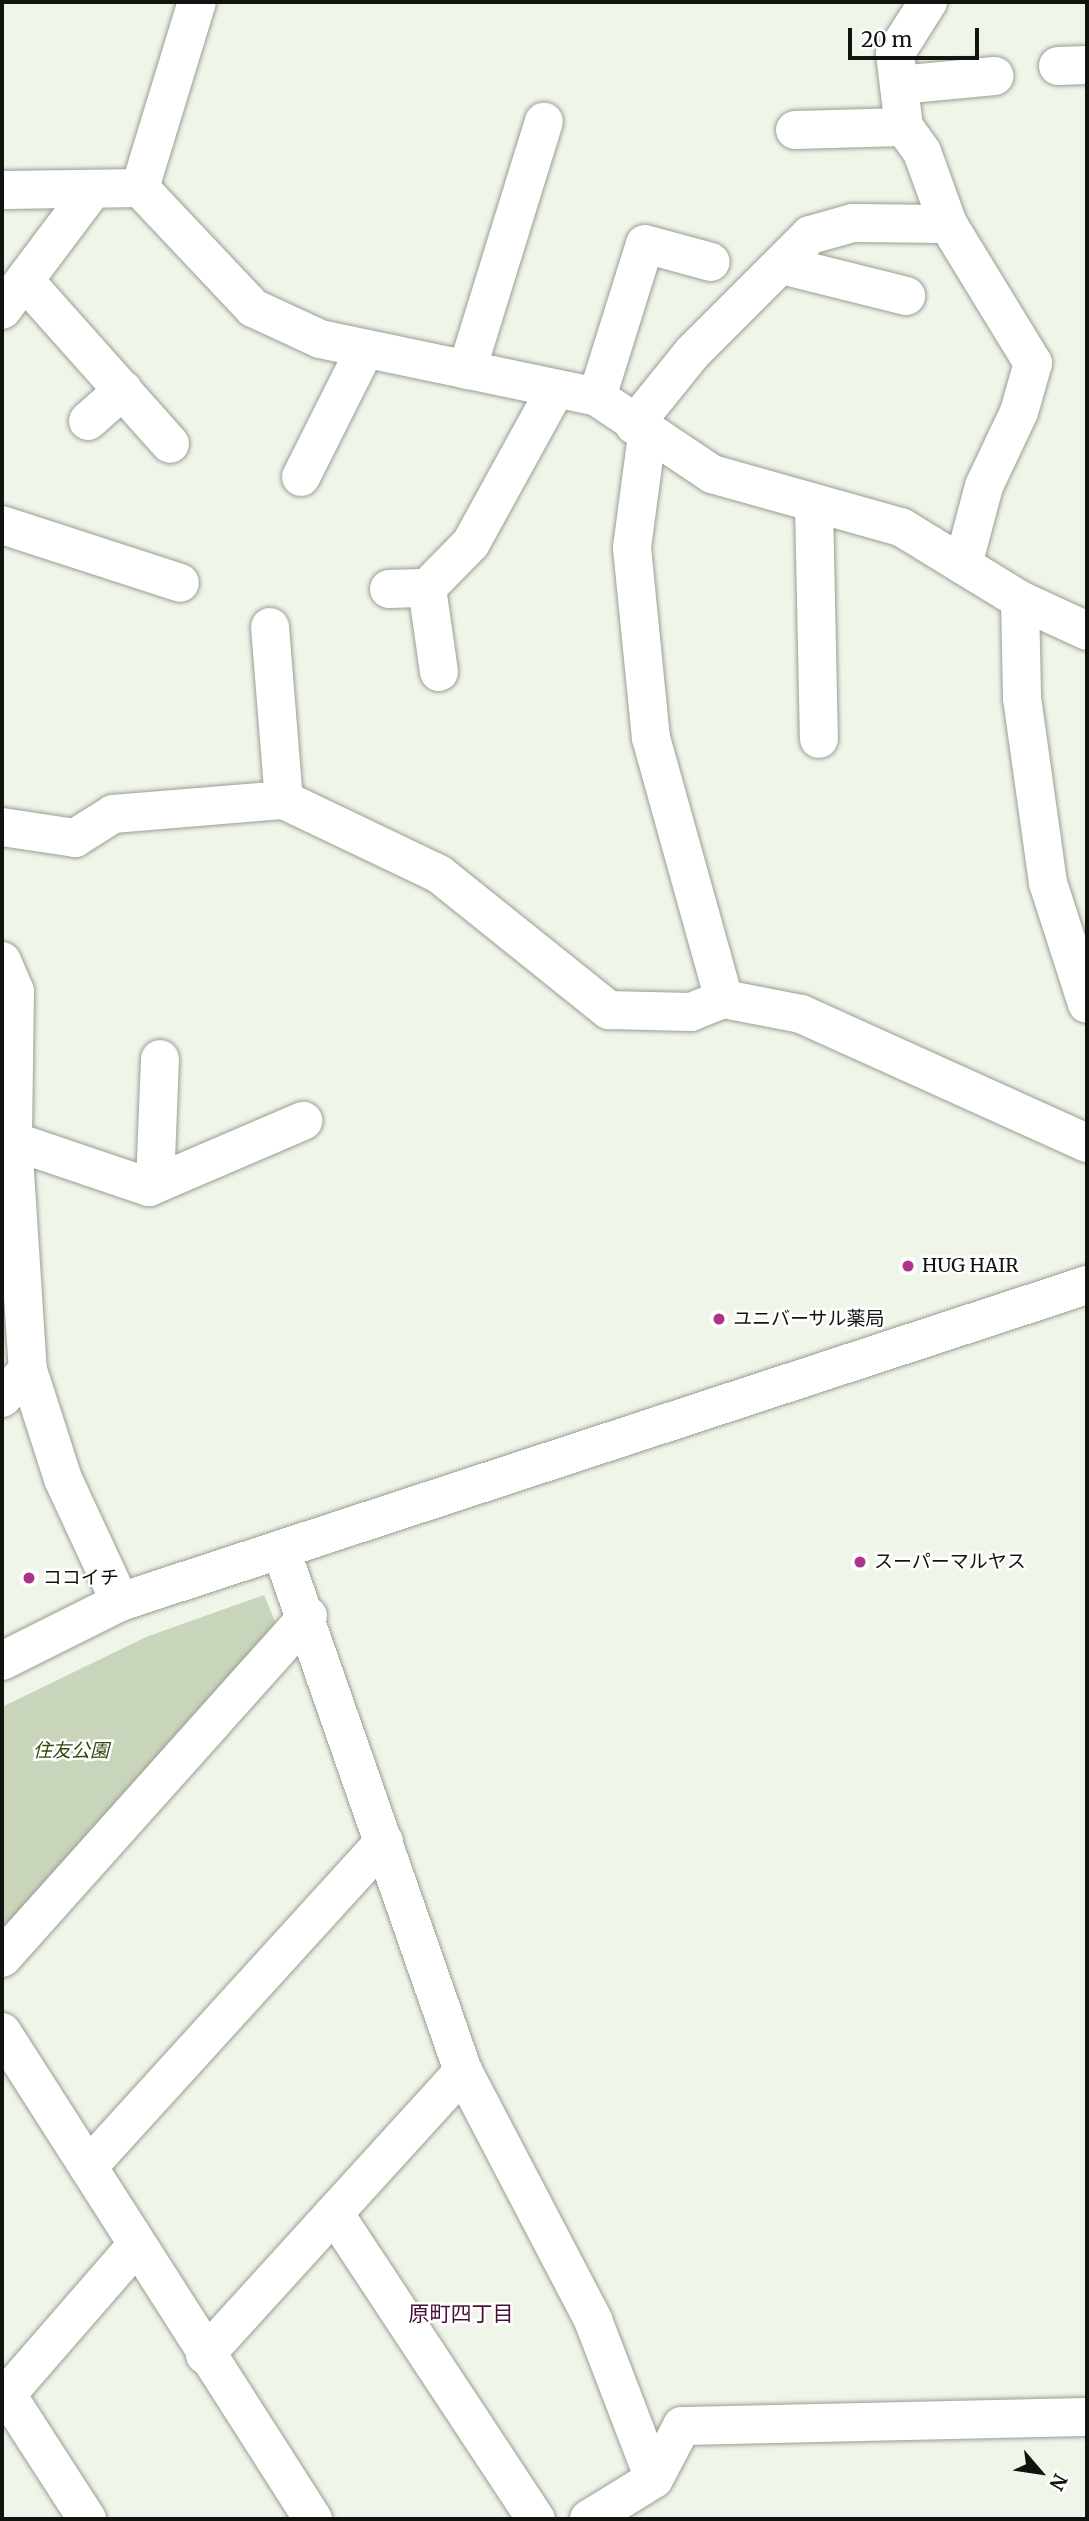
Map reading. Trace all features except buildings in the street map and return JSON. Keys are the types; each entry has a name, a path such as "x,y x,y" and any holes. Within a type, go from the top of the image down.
{"street":[{"path":"140,188 197,2"},
{"path":"928,2 895,54 904,127 922,152 948,224 1033,363 1019,412 984,486 963,565"},
{"path":"899,85 996,76"},
{"path":"467,370 544,122"},
{"path":"795,130 904,127"},
{"path":"2,190 140,188 253,308 320,339 467,370 554,392 597,397 640,430 712,474 814,505 901,527 1020,600 1087,631"},
{"path":"93,189 13,296 123,390 170,444"},
{"path":"724,999 651,738 632,548 640,430 692,353 810,235 853,223 948,224"},
{"path":"597,397 645,244 711,262"},
{"path":"782,265 905,296"},
{"path":"301,477 365,349"},
{"path":"88,421 123,390"},
{"path":"389,589 427,588 471,543 554,392"},
{"path":"814,505 819,739"},
{"path":"2,525 180,583"},
{"path":"427,588 439,672"},
{"path":"1020,600 1022,698 1048,883 1087,1004"},
{"path":"270,627 284,800"},
{"path":"2,827 75,838 113,814 284,800 439,874 608,1010 691,1012 724,999 801,1014 1087,1143"},
{"path":"2,961 15,991 8,1061 28,1370 63,1479 120,1602"},
{"path":"155,1184 160,1059"},
{"path":"13,1141 155,1184 303,1121"},
{"path":"2,1661 120,1602 1087,1284"},
{"path":"2,1398 28,1370"},
{"path":"281,1550 308,1616 463,2071 593,2320 654,2479"},
{"path":"2,1958 308,1616"},
{"path":"88,2167 384,1842"},
{"path":"2,2032 88,2167 135,2247 313,2519"},
{"path":"205,2355 463,2071"},
{"path":"334,2213 536,2519"},
{"path":"87,2519 3,2394 135,2247"},
{"path":"589,2519 654,2479 682,2426 1087,2417"}],"green space":[{"name":"住友公園","path":"264,1595 277,1626 2,1935 2,1707 146,1637"}],"place":[{"name":"HUG HAIR","path":"908,1266"},
{"name":"ユニバーサル薬局","path":"719,1319"},
{"name":"スーパーマルヤス","path":"860,1562"},
{"name":"ココイチ","path":"29,1578"}],"district":[{"name":"原町四丁目","path":"461,2314"}]}
